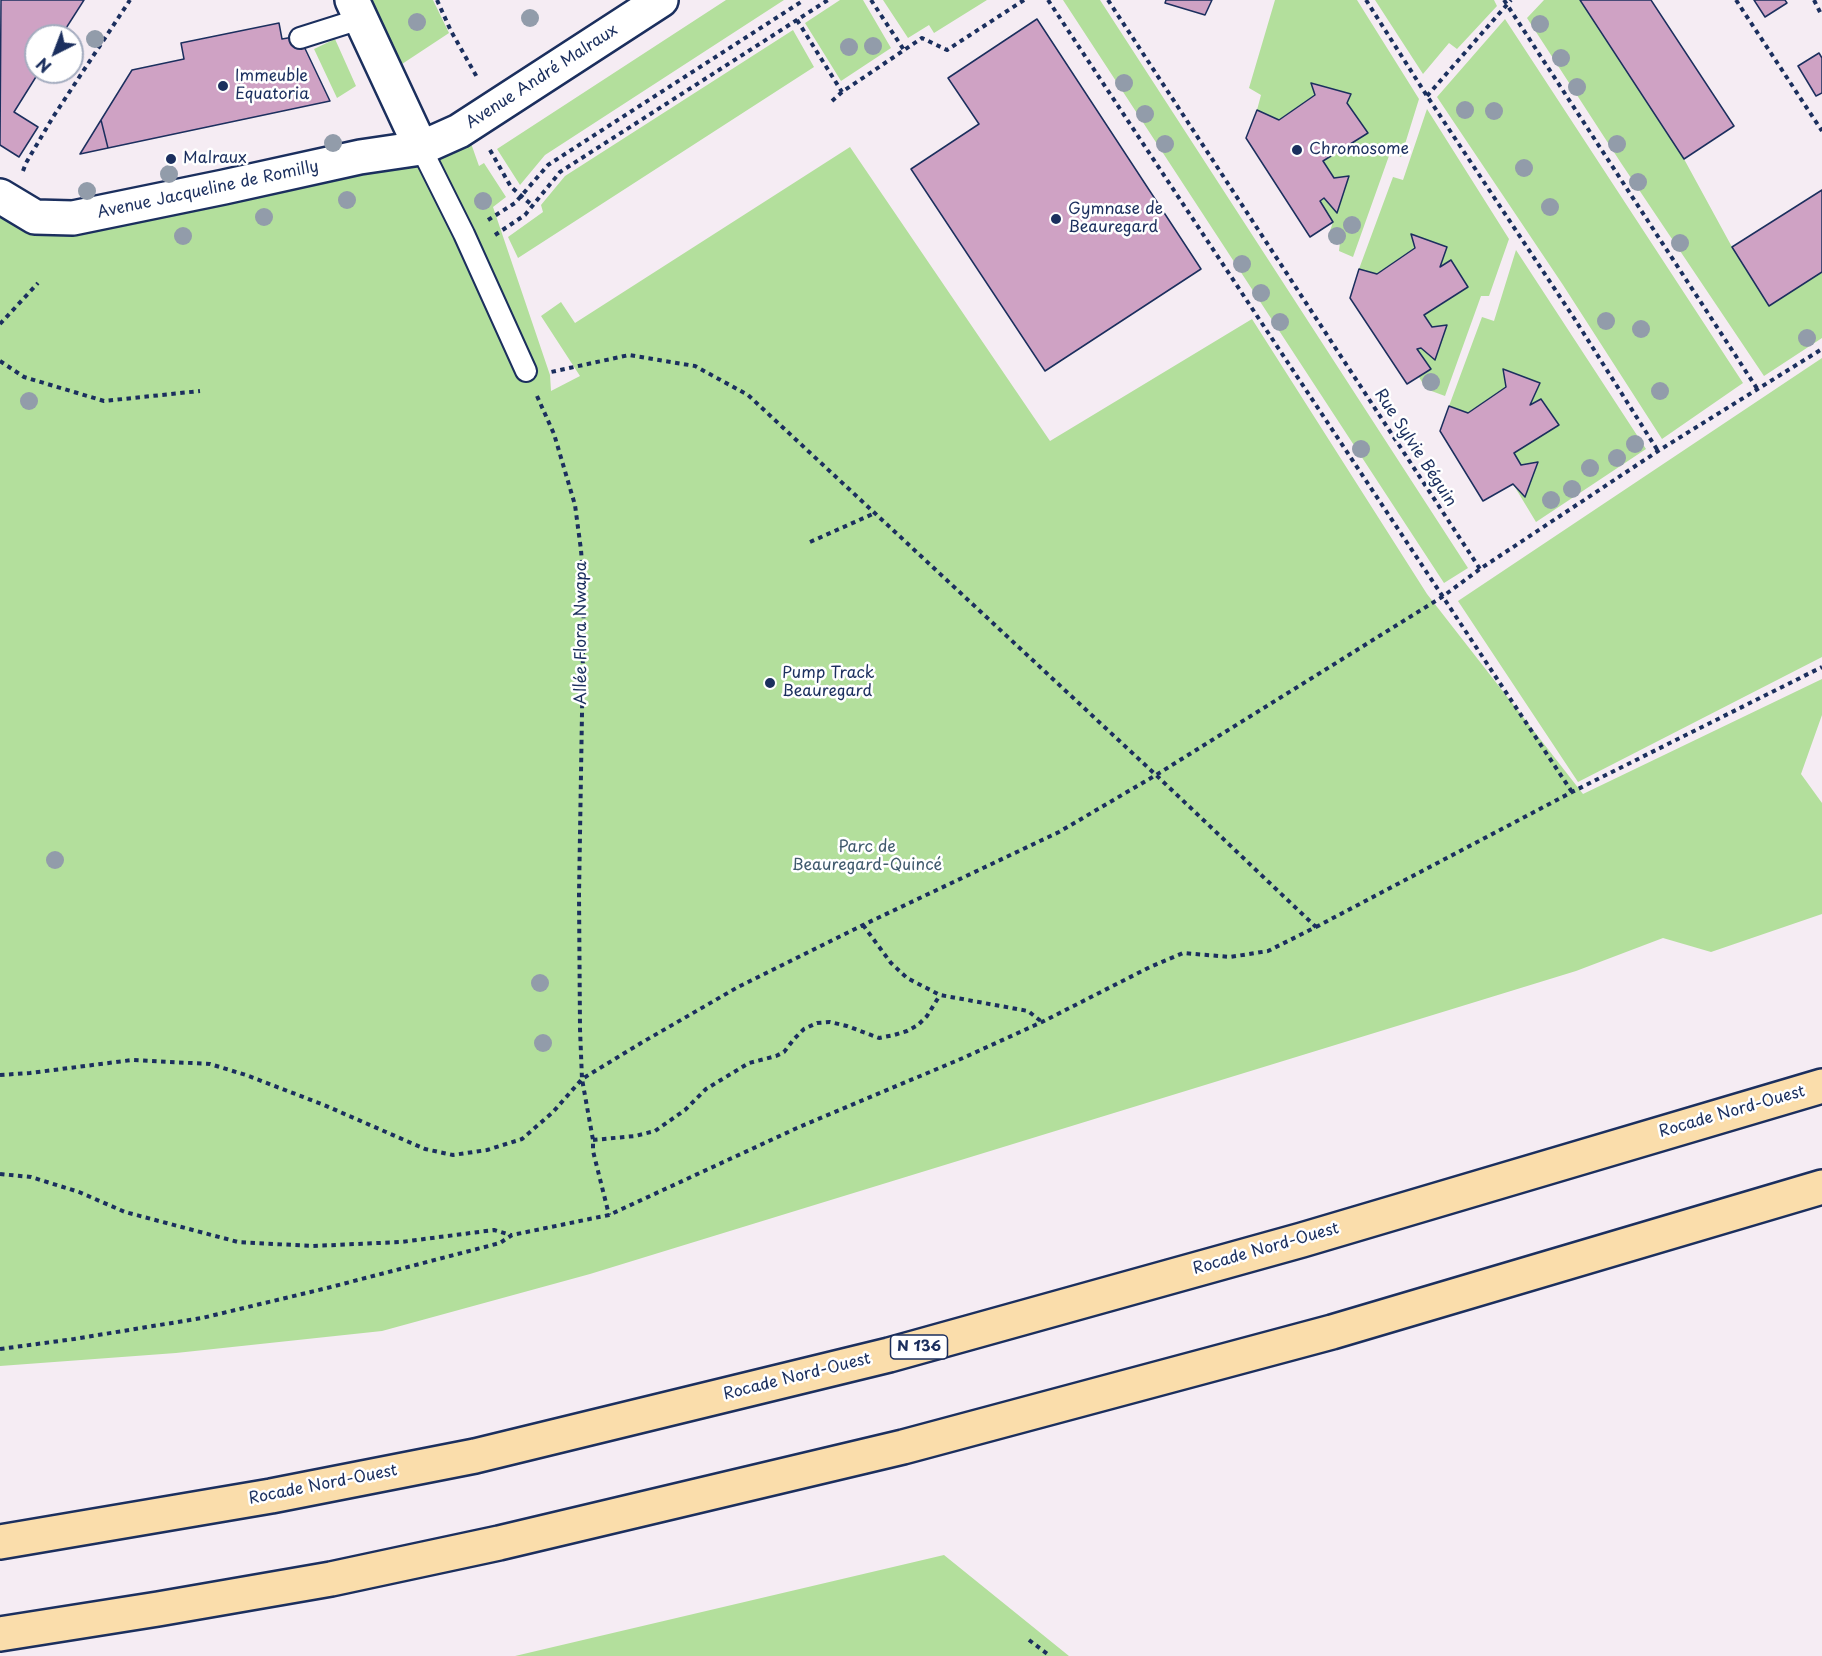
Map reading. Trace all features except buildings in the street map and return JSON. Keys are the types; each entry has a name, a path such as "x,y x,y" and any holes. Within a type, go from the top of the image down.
{"highway":[{"name":"Rocade Nord-Ouest","path":"0,1542 271,1496 475,1455 889,1355 1302,1240 1822,1086"},
{"path":"0,1634 342,1576 499,1543 892,1450 1332,1332 1822,1187"}],"street":[{"name":"Avenue André Malraux","path":"421,148 459,131 661,0"},
{"path":"356,9 421,148"},
{"name":"Avenue Jacqueline de Romilly","path":"6,199 35,217 72,218 360,157 421,148"}],"lane":[{"path":"300,38 356,9"},
{"path":"421,148 468,242 527,374"}],"path":[{"path":"6,199 47,126 130,0"},
{"path":"437,0 451,31 494,109"},
{"path":"468,242 515,204 548,165 804,0"},
{"path":"468,242 525,215 560,172 828,0"},
{"path":"871,0 904,50"},
{"path":"832,101 922,38 947,50 1024,0"},
{"path":"1048,0 1572,792"},
{"name":"Rue Sylvie Béguin","path":"1108,0 1480,569"},
{"path":"1366,0 1568,308 1658,451"},
{"path":"1427,96 1505,2 1511,0"},
{"path":"1736,0 1822,131"},
{"path":"1814,0 1822,16"},
{"path":"1505,2 1758,390"},
{"path":"797,20 842,92"},
{"path":"489,148 511,187 533,206"},
{"path":"0,324 38,283"},
{"path":"0,1075 132,1060 210,1064 246,1075 324,1105 424,1149 453,1155 487,1149 522,1139 553,1112 582,1079 738,987 1059,832 1156,775 1442,597 1480,569 1658,451 1822,349"},
{"path":"527,374 629,355 695,366 748,395 1316,927"},
{"path":"0,362 24,377 104,401 200,391"},
{"name":"Allée Flora Nwapa","path":"527,374 554,434 575,505 584,591 579,895 582,1079 593,1151 609,1215"},
{"path":"810,542 875,513"},
{"path":"0,1349 202,1318 500,1243 512,1235 609,1215 797,1128 1042,1022 1150,967 1183,953 1230,957 1268,951 1572,792 1822,667"},
{"path":"863,925 891,963 907,978 940,995 1028,1011 1042,1022"},
{"path":"593,1140 635,1136 655,1131 685,1110 706,1089 749,1063 784,1052 804,1029 817,1023 830,1022 847,1026 879,1038 894,1035 918,1025 927,1016 940,995"},
{"path":"0,1174 31,1177 79,1192 125,1212 238,1242 312,1246 401,1242 494,1230 512,1235"},
{"path":"1029,1640 1050,1656"}],"green space":[{"path":"368,0 433,0 449,33 399,66"},
{"path":"726,0 784,0 545,155 520,185 497,149"},
{"path":"840,0 863,0 891,48 841,81 805,23"},
{"path":"883,0 987,0 934,33 929,25 908,38"},
{"path":"1063,0 1100,0 1468,568 1444,583"},
{"path":"1275,0 1357,0 1419,99 1401,157 1390,153 1353,257 1339,251 1340,242 1328,237 1333,222 1320,201 1324,198 1337,213 1348,176 1334,178 1323,161 1368,133 1347,103 1351,94 1312,83 1315,95 1279,120 1257,110 1261,95 1249,88"},
{"path":"1375,0 1494,0 1497,6 1457,49 1449,43 1423,74"},
{"path":"1544,0 1580,0 1684,159 1732,247 1769,305 1822,272 1822,338 1764,376 1527,18"},
{"path":"1505,19 1743,383 1662,439 1563,285 1437,97"},
{"path":"793,30 814,67 518,258 508,237 543,212 541,205 565,176"},
{"path":"335,39 356,86 337,98 314,49"},
{"path":"1427,109 1509,239 1489,296 1481,296 1445,396 1426,389 1419,377 1430,369 1417,349 1421,348 1435,360 1446,325 1432,327 1424,315 1468,287 1451,260 1440,267 1446,247 1411,234 1415,248 1377,274 1359,269 1393,177 1403,180"},
{"name":"Parc de Beauregard-Quincé","path":"467,132 479,166 484,163 506,197 493,207 550,375 551,391 580,376 541,316 561,302 575,323 850,147 1050,441 1252,319 1427,594 1583,794 1822,679 1822,715 1801,774 1822,803 1822,914 1711,952 1663,938 1576,971 590,1274 382,1331 176,1353 0,1366 0,194 27,210"},
{"path":"1516,250 1646,449 1536,522 1513,484 1525,497 1538,463 1521,465 1514,453 1558,425 1542,399 1530,405 1539,383 1504,369 1506,387 1468,413 1449,406 1482,317 1494,321"},
{"path":"1822,358 1822,657 1578,782 1458,601"},
{"path":"944,1555 1069,1656 515,1656"}],"place":[{"name":"Immeuble Equatoria","path":"223,86"},
{"name":"Chromosome","path":"1297,150"},
{"name":"Malraux","path":"171,159"},
{"name":"Gymnase de Beauregard","path":"1056,219"},
{"name":"Pump Track Beauregard","path":"770,683"}]}
